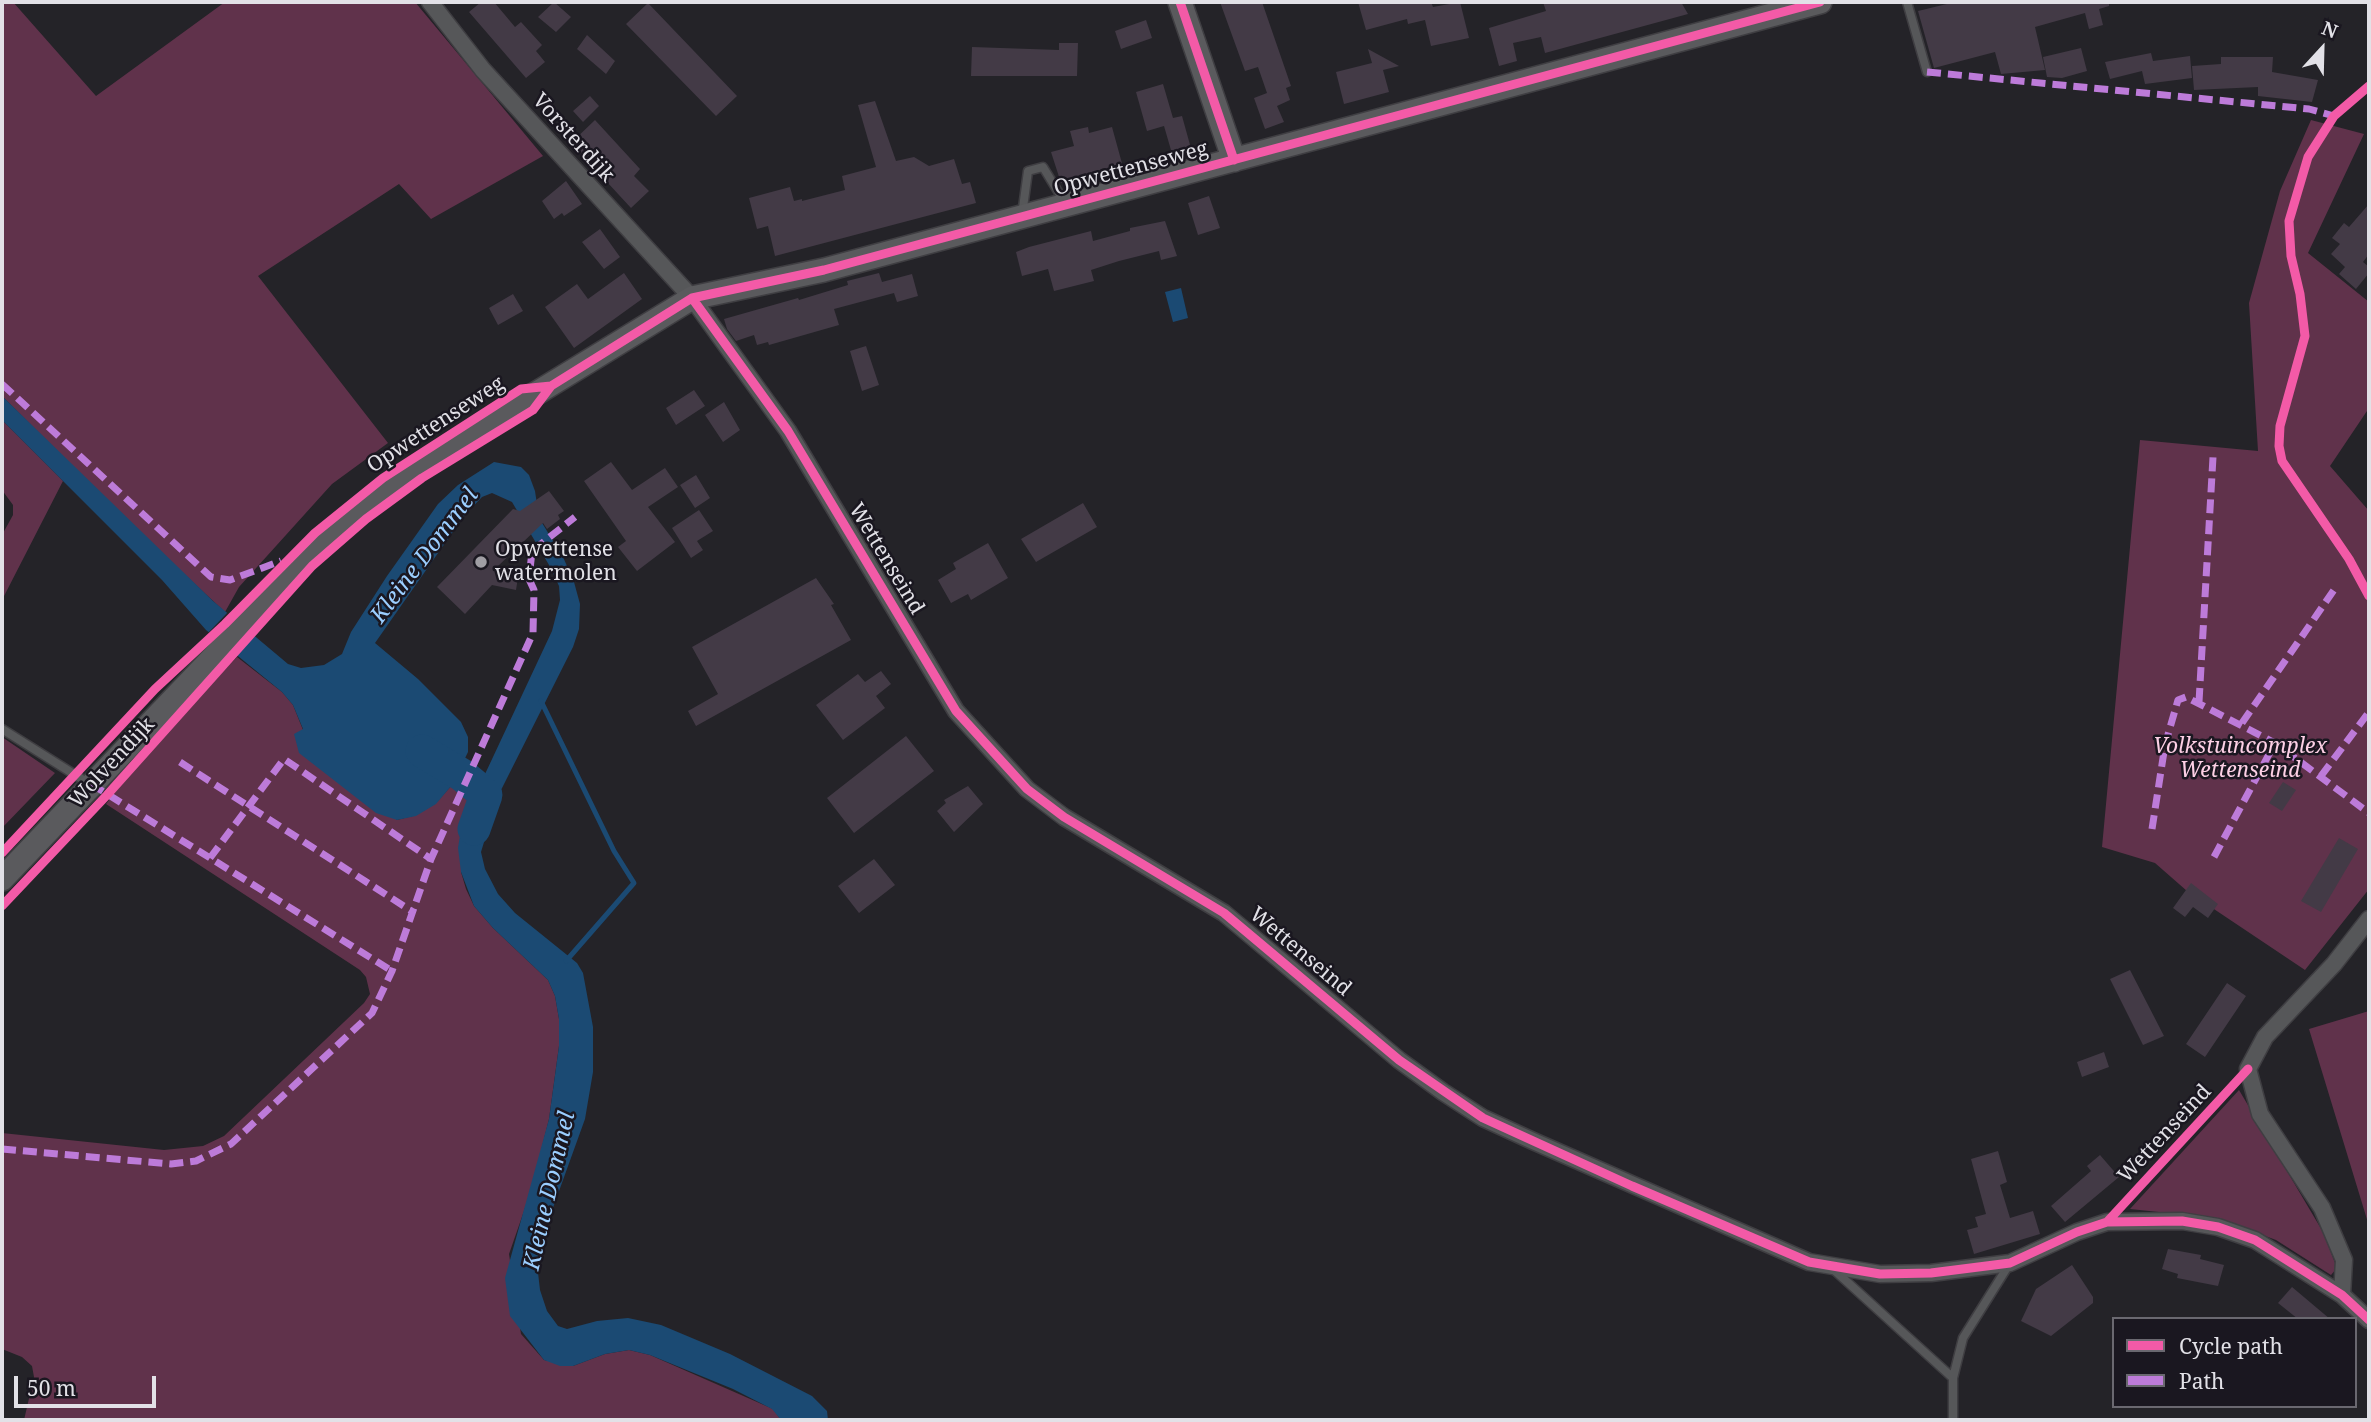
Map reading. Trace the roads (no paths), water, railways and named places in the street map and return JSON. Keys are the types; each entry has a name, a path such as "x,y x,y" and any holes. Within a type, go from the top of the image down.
{"street":[{"name":"Vorsterdijk","path":"430,2 483,70 692,298"},
{"path":"1180,2 1234,160"},
{"name":"Opwettenseweg","path":"234,634 308,558 384,491 460,440 692,298 824,270 1234,160 1785,6 1820,2"},
{"name":"Wettenseind","path":"692,298 788,431 956,711 1027,789 1064,817 1224,912 1399,1060 1483,1118 1784,1253 1830,1266 1893,1274 1931,1273 2010,1263 2077,1231 2107,1222 2182,1221 2218,1227 2255,1240 2342,1295 2369,1320"},
{"name":"Wolvendijk","path":"2,879 234,634"},
{"path":"2342,1295 2344,1260 2327,1218 2260,1114 2248,1069 2265,1037 2334,964 2369,919"}],"lane":[{"path":"1907,2 1927,72"},
{"path":"1021,218 1028,171 1044,167 1067,205"},
{"path":"2,729 91,784"},
{"path":"1952,1420 1952,1378 1964,1338 2010,1263"},
{"path":"1830,1266 1952,1378"}],"water":[{"path":"1181,288 1188,318 1173,322 1165,292"},
{"path":"2,396 213,601 288,664 301,668 324,665 342,654 351,632 387,576 438,504 458,485 494,462 521,467 529,475 535,491 539,518 563,557 574,582 580,604 579,629 573,647 498,796 481,852 485,869 498,894 515,913 577,963 583,973 593,1027 593,1072 585,1119 541,1241 537,1264 540,1290 547,1311 558,1326 567,1329 597,1321 628,1318 661,1325 730,1354 812,1396 827,1411 828,1420 781,1420 772,1409 733,1389 650,1355 629,1350 605,1354 573,1366 560,1366 544,1360 510,1316 505,1278 549,1119 559,1046 559,1019 555,996 548,980 493,928 474,906 461,872 458,848 461,829 471,804 552,631 560,600 559,586 549,565 512,502 492,493 482,497 464,516 375,643 418,679 461,722 468,737 468,752 452,785 436,804 416,816 397,820 376,813 299,753 294,734 303,729 293,705 282,692 206,630 162,580 2,420"}],"waterway":[{"path":"541,701 614,851 634,883 566,961"},
{"name":"Kleine Dommel","path":"422,751 462,775 486,795 474,829"}],"place":[{"name":"Opwettense watermolen","path":"481,562"}],"park label":[{"name":"Volkstuincomplex Wettenseind","path":"2240,759"}]}
